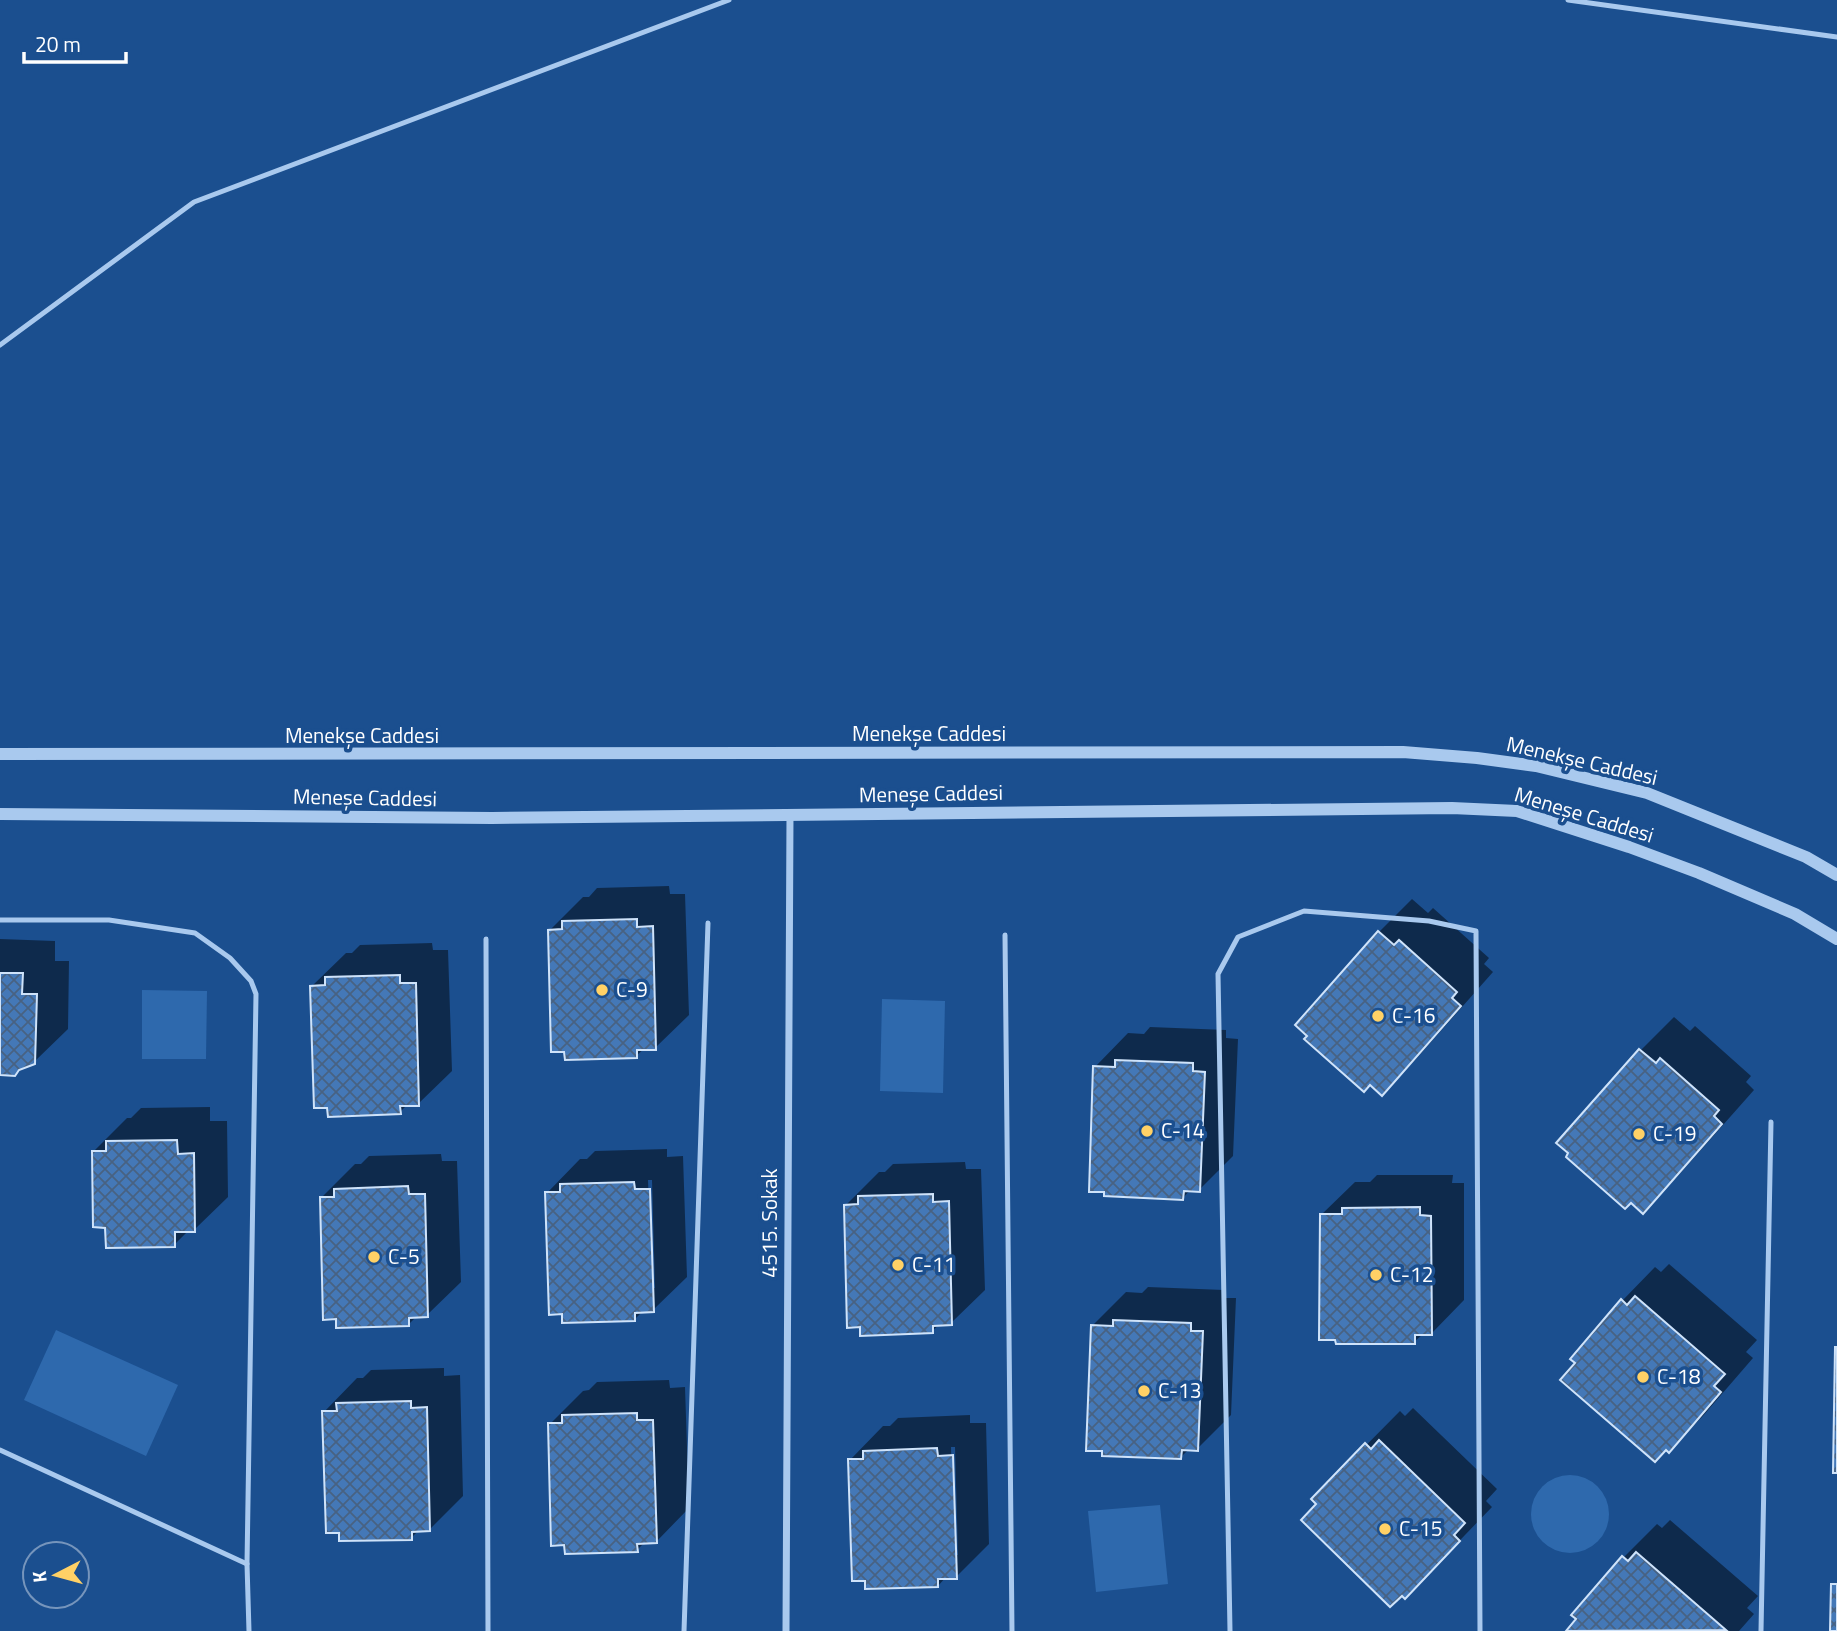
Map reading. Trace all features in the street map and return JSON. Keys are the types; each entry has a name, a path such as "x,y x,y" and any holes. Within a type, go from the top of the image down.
{"street":[{"name":"Menekşe Caddesi","path":"0,754 1402,752 1536,765 1647,793 1806,857 1837,875"},
{"name":"Meneşe Caddesi","path":"0,814 492,818 1452,807 1517,811 1629,846 1699,873 1795,915 1837,939"},
{"name":"4515. Sokak","path":"786,1631 790,815"}],"lane":[{"path":"0,345 194,202 729,0"},
{"path":"1568,0 1837,37"},
{"path":"1230,1631 1218,974 1238,937 1304,911 1429,921 1476,932 1480,1631"},
{"path":"0,920 109,920 194,933 230,958 251,981 256,994 247,1564 249,1631"},
{"path":"684,1631 708,923"},
{"path":"1005,935 1012,1631"},
{"path":"486,939 488,1631"},
{"path":"1761,1631 1770,1122"},
{"path":"0,1450 247,1564"}],"shaded area":[{"path":"142,990 207,991 206,1059 142,1059"},
{"path":"882,999 945,1001 943,1093 880,1091"},
{"path":"56,1330 178,1385 146,1456 24,1400"},
{"path":"1570,1475 1585,1478 1598,1486 1606,1499 1609,1514 1606,1529 1598,1542 1585,1550 1570,1553 1555,1550 1542,1542 1534,1529 1531,1514 1534,1499 1542,1486 1555,1478"},
{"path":"1160,1505 1168,1584 1096,1592 1088,1511"}],"building":[{"name":"C-9","path":"637,919 637,927 653,926 656,1050 637,1050 637,1058 565,1060 564,1052 551,1052 548,930 562,929 562,921"},
{"name":"C-16","path":"1378,931 1394,945 1399,940 1457,992 1452,998 1461,1006 1382,1096 1370,1085 1364,1092 1304,1039 1307,1036 1295,1025"},
{"path":"0,973 23,973 22,994 37,994 35,1064 19,1070 15,1076 0,1075"},
{"path":"400,975 400,983 416,983 419,1106 400,1106 401,1114 328,1117 327,1108 314,1108 310,986 325,985 325,977"},
{"name":"C-19","path":"1639,1049 1656,1063 1660,1058 1719,1110 1714,1116 1722,1124 1643,1214 1631,1203 1625,1209 1566,1157 1568,1153 1556,1143"},
{"name":"C-14","path":"1115,1060 1193,1063 1193,1071 1205,1072 1200,1192 1184,1191 1183,1200 1104,1196 1104,1192 1089,1192 1093,1066 1115,1067"},
{"path":"177,1140 178,1154 194,1153 195,1232 175,1232 175,1247 106,1248 105,1228 93,1227 92,1151 106,1151 106,1141"},
{"path":"634,1182 635,1189 650,1189 654,1312 635,1313 635,1321 562,1323 562,1314 549,1315 545,1192 560,1192 560,1184"},
{"name":"C-5","path":"408,1186 409,1194 425,1194 428,1317 409,1318 409,1326 336,1328 336,1319 323,1320 320,1197 334,1197 334,1189"},
{"name":"C-11","path":"933,1194 933,1202 949,1201 952,1325 933,1326 933,1333 860,1336 860,1327 847,1328 844,1205 858,1204 858,1196"},
{"name":"C-12","path":"1420,1207 1420,1215 1431,1216 1432,1335 1415,1335 1415,1344 1336,1344 1335,1340 1319,1340 1320,1214 1342,1214 1342,1208"},
{"name":"C-18","path":"1635,1296 1725,1374 1714,1386 1721,1392 1669,1453 1666,1450 1655,1462 1560,1380 1575,1363 1570,1359 1621,1299 1627,1305"},
{"name":"C-13","path":"1113,1320 1191,1323 1191,1331 1203,1331 1198,1451 1182,1450 1181,1459 1102,1456 1102,1451 1086,1451 1091,1325 1113,1326"},
{"path":"1835,1347 1837,1473 1833,1473"},
{"path":"411,1401 411,1408 427,1407 430,1531 412,1532 412,1540 339,1541 339,1533 326,1533 322,1411 337,1411 336,1403"},
{"path":"637,1413 637,1420 653,1420 657,1543 637,1544 638,1552 565,1554 564,1545 551,1546 548,1423 562,1423 562,1415"},
{"name":"C-15","path":"1379,1440 1465,1523 1454,1535 1460,1541 1405,1599 1402,1596 1390,1607 1301,1520 1316,1504 1311,1499 1365,1443 1371,1449"},
{"path":"937,1448 938,1456 953,1455 957,1579 938,1579 938,1587 865,1589 865,1581 852,1581 848,1459 863,1459 863,1451"},
{"path":"1636,1552 1726,1630 1566,1631 1576,1619 1571,1615 1622,1556 1628,1561"},
{"path":"1831,1584 1837,1584 1837,1631 1830,1631"}],"place":[{"name":"C-9","path":"602,990"},
{"name":"C-16","path":"1378,1016"},
{"name":"C-14","path":"1147,1131"},
{"name":"C-19","path":"1639,1134"},
{"name":"C-5","path":"374,1257"},
{"name":"C-11","path":"898,1265"},
{"name":"C-12","path":"1376,1275"},
{"name":"C-18","path":"1643,1377"},
{"name":"C-13","path":"1144,1391"},
{"name":"C-15","path":"1385,1529"}]}
